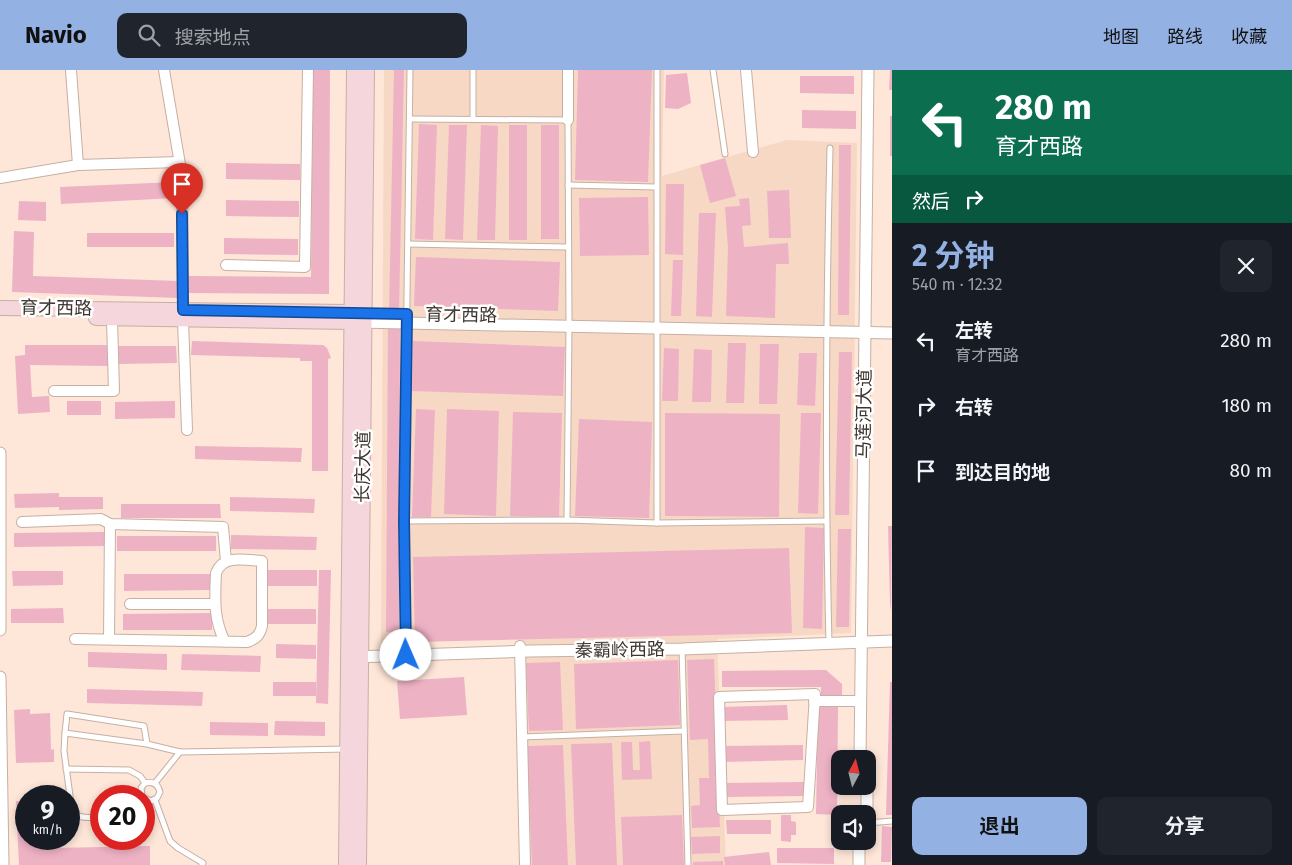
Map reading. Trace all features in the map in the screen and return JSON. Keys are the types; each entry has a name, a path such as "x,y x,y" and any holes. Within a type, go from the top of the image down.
{"main road":[{"name":"长庆大道","path":"354,70 358,317"},
{"name":"长庆大道","path":"359,865 354,654 358,317 367,70"},
{"name":"育才西路","path":"0,308 183,315 358,317"},
{"name":"育才西路","path":"0,317 112,319 183,315"},
{"name":"长庆大道","path":"346,865 347,749 354,654"}],"street":[{"path":"71,70 78,165"},
{"path":"164,70 182,176 183,315 187,430"},
{"path":"226,264 305,267 308,70"},
{"path":"568,70 568,120"},
{"path":"746,70 753,152"},
{"name":"马莲河大道","path":"868,70 869,329"},
{"name":"马莲河大道","path":"867,750 865,640 874,70"},
{"path":"0,178 78,165 179,162"},
{"name":"育才西路","path":"358,317 869,329 892,333"},
{"path":"54,391 114,391 112,319"},
{"name":"育才西路","path":"869,329 892,326"},
{"path":"0,453 0,630"},
{"path":"22,522 101,519 110,524 223,527 226,561"},
{"path":"109,639 110,524"},
{"path":"75,639 225,642 248,642 253,640 260,632 262,626 262,561 231,559 218,568 216,573 215,604 218,628 225,642"},
{"path":"130,604 215,604"},
{"name":"秦霸岭西路","path":"354,654 892,639"},
{"name":"马莲河大道","path":"860,750 865,640"},
{"path":"520,649 525,865"},
{"path":"0,677 3,865"},
{"path":"815,694 814,701 808,807 722,810 719,697 815,694"},
{"path":"814,701 861,701"},
{"path":"859,850 859,865"},
{"path":"866,850 866,865"}],"lane":[{"path":"406,652 404,521 410,70"},
{"path":"474,70 474,119"},
{"path":"657,70 658,523"},
{"path":"713,70 725,154"},
{"path":"410,118 568,120 567,248 569,322 567,520"},
{"path":"829,642 826,521 826,328 830,148"},
{"path":"568,185 656,187"},
{"path":"408,244 567,248"},
{"path":"404,521 567,520 658,523 826,521"},
{"path":"682,646 688,865"},
{"path":"90,818 84,818 75,814 72,810 66,769 65,733 67,714 144,726 147,744"},
{"path":"522,737 683,731"},
{"path":"65,733 147,744 180,752 347,749"},
{"path":"155,783 180,752"},
{"path":"66,769 129,770 140,776 146,783 155,783"},
{"path":"155,783 160,792 155,799"},
{"path":"155,803 170,841 203,863 202,865"},
{"path":"876,822 892,821"}],"shaded area":[{"path":"384,70 664,70 662,176 787,140 857,143 851,633 717,639 726,865 530,865 518,638 381,643"}],"building":[{"path":"313,70 330,70 329,294 188,293 188,276 311,277"},
{"path":"394,70 404,70 399,313 389,312"},
{"path":"578,70 652,70 648,182 575,180"},
{"path":"890,70 892,70 892,90 889,90"},
{"path":"687,73 691,103 678,109 665,108 666,75"},
{"path":"800,76 854,76 854,94 800,93"},
{"path":"802,110 856,111 856,129 802,128"},
{"path":"890,116 892,116 892,156 890,156"},
{"path":"419,124 437,125 433,240 415,239"},
{"path":"449,125 467,125 463,240 445,239"},
{"path":"481,125 498,126 495,240 477,240"},
{"path":"509,125 527,125 527,240 509,240"},
{"path":"541,125 559,125 559,239 541,239"},
{"path":"839,145 851,145 849,315 838,315"},
{"path":"725,158 736,196 710,203 700,165"},
{"path":"226,163 300,164 300,180 226,179"},
{"path":"174,182 175,198 61,204 60,187"},
{"path":"666,184 684,184 683,255 665,254"},
{"path":"789,190 791,238 769,238 767,191"},
{"path":"648,197 649,255 580,256 579,198"},
{"path":"749,198 751,225 742,226 744,247 788,243 789,264 776,264 775,318 726,316 728,248 725,207 740,206 739,199"},
{"path":"226,200 299,201 299,217 226,216"},
{"path":"19,201 46,202 46,221 18,220"},
{"path":"699,213 716,213 712,317 696,316"},
{"path":"14,231 34,232 33,276 179,281 178,298 12,292"},
{"path":"87,233 174,233 174,247 87,247"},
{"path":"224,238 298,239 298,255 224,254"},
{"path":"416,257 560,262 558,311 414,306"},
{"path":"673,260 683,260 681,316 671,316"},
{"path":"388,323 400,323 399,633 386,632"},
{"path":"192,341 323,345 327,348 331,358 328,359 328,471 312,471 312,361 300,361 300,358 191,355"},
{"path":"413,341 565,347 563,396 412,391"},
{"path":"728,343 746,343 744,403 726,403"},
{"path":"760,344 779,344 777,404 759,404"},
{"path":"25,345 108,345 108,366 30,365 32,397 49,396 50,412 18,414 15,356 25,355"},
{"path":"117,346 176,346 177,363 118,364"},
{"path":"664,348 679,349 678,401 662,401"},
{"path":"694,349 712,350 711,402 692,402"},
{"path":"839,352 852,352 849,515 835,515"},
{"path":"799,353 817,353 815,406 797,405"},
{"path":"67,401 101,401 101,415 67,415"},
{"path":"175,401 175,418 115,419 115,402"},
{"path":"416,409 435,410 431,517 412,517"},
{"path":"447,409 499,411 496,516 444,514"},
{"path":"513,412 562,413 559,517 510,516"},
{"path":"665,413 780,414 779,517 665,516"},
{"path":"801,413 821,413 818,514 798,513"},
{"path":"579,419 652,422 649,518 575,516"},
{"path":"195,446 302,448 301,462 195,459"},
{"path":"59,493 59,497 103,497 103,509 15,508 14,494"},
{"path":"230,497 315,499 314,513 230,511"},
{"path":"121,504 220,504 221,518 121,518"},
{"path":"888,526 892,526 891,611 890,603"},
{"path":"805,527 824,528 822,629 803,628"},
{"path":"838,529 851,529 849,627 836,627"},
{"path":"105,532 105,546 14,547 14,533"},
{"path":"231,535 317,537 316,550 231,549"},
{"path":"117,536 216,536 216,551 117,551"},
{"path":"789,548 792,633 415,642 413,557"},
{"path":"268,570 317,570 317,586 268,586"},
{"path":"319,570 331,570 328,704 316,703"},
{"path":"12,571 63,571 63,585 13,586"},
{"path":"124,574 211,574 211,590 124,591"},
{"path":"63,608 64,623 11,623 11,609"},
{"path":"268,609 316,609 316,624 268,624"},
{"path":"212,613 212,630 123,630 123,614"},
{"path":"276,644 316,645 316,659 276,658"},
{"path":"88,652 167,654 167,670 88,667"},
{"path":"182,654 261,656 260,672 181,670"},
{"path":"714,659 720,827 692,828 691,806 700,805 699,778 709,778 708,739 690,740 687,660"},
{"path":"678,660 680,725 576,729 574,664"},
{"path":"560,662 563,730 529,731 526,663"},
{"path":"826,670 842,684 842,698 821,698 821,687 722,687 722,671"},
{"path":"464,677 467,715 400,719 397,681"},
{"path":"273,682 316,682 316,696 273,696"},
{"path":"890,682 892,682 892,815 886,815"},
{"path":"87,689 203,692 202,706 87,703"},
{"path":"787,705 788,720 723,721 722,707"},
{"path":"818,706 838,707 838,750 831,750 831,795 837,795 837,805 831,805 831,815 816,814"},
{"path":"30,709 30,714 50,713 51,750 54,749 54,762 16,763 14,710"},
{"path":"275,721 325,722 325,736 274,735"},
{"path":"210,722 268,723 268,736 210,735"},
{"path":"650,741 652,779 622,780 621,742 632,742 633,770 640,770 639,742"},
{"path":"612,743 617,865 576,865 571,744"},
{"path":"563,745 568,865 532,865 527,746"},
{"path":"803,745 803,760 723,762 722,746"},
{"path":"804,782 804,796 724,797 724,783"},
{"path":"682,815 684,865 623,865 621,817"},
{"path":"781,815 791,815 791,821 796,822 796,835 791,835 791,842 781,841"},
{"path":"726,820 771,820 771,834 727,834"},
{"path":"882,826 892,827 891,862 881,862"},
{"path":"720,836 720,853 692,854 691,837"},
{"path":"80,847 90,847 90,850 150,850 150,865 19,865 18,850 80,850"},
{"path":"777,848 831,848 831,850 834,850 834,864 777,863"},
{"path":"769,852 771,865 725,865 724,857"},
{"path":"723,861 723,865 693,865 693,862"}],"route":[{"path":"182,214 183,310 407,314 404,521 406,655"}]}
